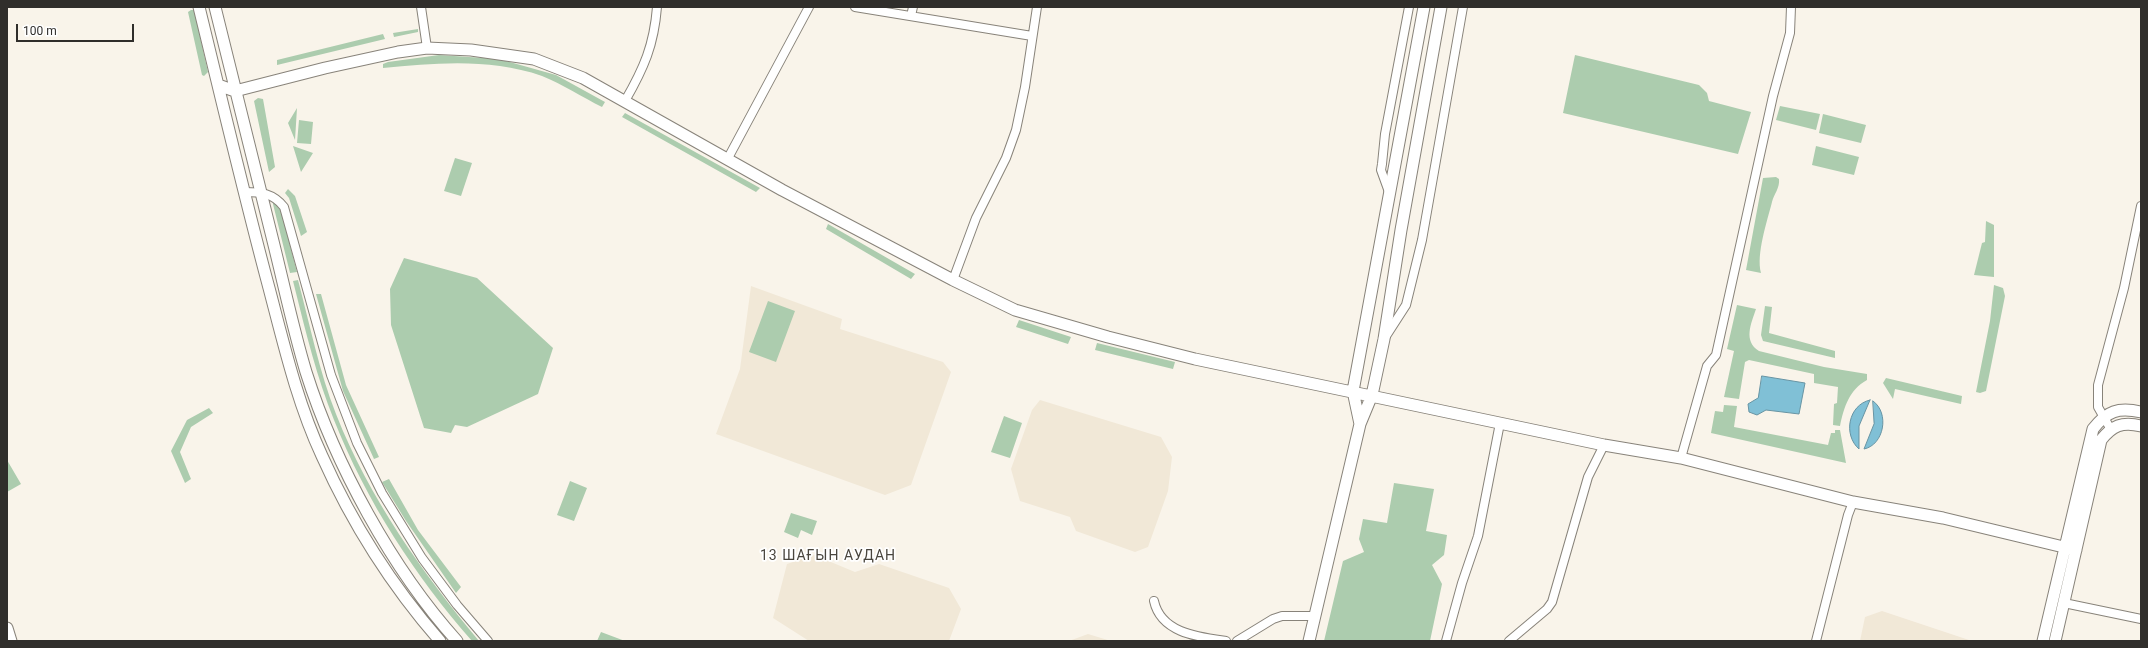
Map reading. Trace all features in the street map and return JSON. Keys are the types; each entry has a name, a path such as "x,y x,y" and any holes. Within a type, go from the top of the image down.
{"main road":[{"path":"199,7 244,192 292,376 321,455 352,516 389,576 440,641"},
{"path":"215,7 306,372 325,422 366,508 401,568 440,622 457,641"},
{"path":"1360,424 1354,391 1424,7"},
{"path":"1309,641 1360,424 1372,395 1384,339 1401,230 1441,7"},
{"path":"218,85 235,91 325,68 398,52 427,48 471,50 534,59 583,78 727,160 953,280 1015,310 1108,337 1195,359 1354,391 1500,423 1681,458 1853,502 1943,518 2076,550"},
{"path":"2043,641 2093,429 2104,415 2117,411 2141,412"},
{"path":"2055,641 2101,440 2110,428 2123,424 2141,426"},
{"path":"7,628 11,641"}],"street":[{"path":"421,7 427,48"},
{"path":"625,101 641,73 655,32 657,7"},
{"path":"727,160 809,7"},
{"path":"856,7 1032,36"},
{"path":"911,16 913,7"},
{"path":"953,280 976,218 1006,158 1016,130 1025,87 1036,7"},
{"path":"1390,195 1381,170 1385,134 1410,7"},
{"path":"1384,339 1406,306 1422,240 1463,7"},
{"path":"1681,458 1707,366 1716,354 1770,109 1790,33 1791,7"},
{"path":"244,192 260,192 273,196 284,207 330,376 357,443 382,493 422,558 457,605 488,641"},
{"path":"2110,428 2104,415 2098,407 2098,385 2124,288 2141,206"},
{"path":"1446,641 1462,583 1478,536 1500,423"},
{"path":"1509,641 1547,609 1552,602 1588,477 1604,444"},
{"path":"1816,641 1848,515 1853,502"},
{"path":"1154,601 1156,610 1163,620 1179,630 1226,641"},
{"path":"2064,603 2141,619"},
{"path":"1237,641 1273,619 1282,616 1315,616"}],"shaded area":[{"path":"751,286 842,319 840,329 943,362 951,372 911,485 885,495 716,434 740,369"},
{"path":"1040,400 1161,437 1172,457 1168,491 1148,547 1135,552 1076,531 1070,517 1020,501 1011,469 1032,410"},
{"path":"814,555 855,572 879,564 949,588 961,609 949,641 809,641 773,618 787,564"},
{"path":"1882,611 1972,641 1860,641 1865,617"},
{"path":"1088,634 1111,641 1069,641"}],"green space":[{"path":"194,10 208,72 204,76 202,75 188,12"},
{"path":"418,29 418,32 394,37 393,33"},
{"path":"383,34 385,39 277,65 277,60"},
{"path":"439,55 499,59 556,75 605,102 602,107 542,76 503,66 463,63 383,68 383,64 388,62"},
{"path":"1575,55 1699,85 1707,93 1709,101 1751,112 1738,154 1563,113"},
{"path":"258,98 263,99 275,167 269,172 254,101"},
{"path":"1780,106 1820,114 1816,130 1776,120"},
{"path":"297,108 295,140 288,123"},
{"path":"625,113 760,188 756,192 622,117"},
{"path":"1823,114 1866,125 1861,143 1819,133"},
{"path":"299,120 313,122 311,144 297,143"},
{"path":"293,146 313,153 301,172"},
{"path":"1816,146 1859,157 1854,175 1812,165"},
{"path":"455,158 472,163 461,196 444,191"},
{"path":"1776,177 1779,179 1779,185 1772,202 1761,247 1761,273 1746,270 1763,178"},
{"path":"288,189 295,196 307,232 301,236 289,198 285,193"},
{"path":"272,200 279,203 297,272 290,273"},
{"path":"1986,221 1994,225 1994,277 1974,275 1982,243 1985,242"},
{"path":"828,224 915,274 911,279 826,229"},
{"path":"404,258 477,278 553,348 538,394 467,427 455,425 451,433 424,428 391,325 390,289"},
{"path":"298,280 330,398 349,445 364,475 398,533 417,561 479,641 472,641 431,590 394,536 361,480 334,420 317,372 293,281"},
{"path":"1994,285 2003,288 2005,296 1986,391 1980,393 1976,392 1990,321"},
{"path":"316,294 321,294 346,385 379,457 374,459 343,391"},
{"path":"768,301 795,311 776,362 749,352"},
{"path":"1737,305 1756,309 1751,326 1750,337 1754,347 1759,351 1824,367 1867,374 1867,380 1856,389 1848,400 1843,412 1840,426 1833,425 1834,404 1837,403 1838,387 1814,383 1814,374 1749,360 1745,362 1739,399 1724,397 1734,351 1727,349"},
{"path":"1765,306 1772,307 1769,333 1835,351 1835,358 1763,341 1761,335"},
{"path":"1019,320 1071,337 1068,344 1016,327"},
{"path":"1097,343 1175,362 1173,369 1095,350"},
{"path":"1886,378 1962,396 1961,404 1895,389 1893,399 1883,383"},
{"path":"1724,405 1737,406 1734,427 1828,445 1831,433 1835,433 1835,430 1840,430 1846,463 1711,433 1715,411 1723,412"},
{"path":"209,408 213,413 191,427 180,452 191,479 185,483 171,451 187,420"},
{"path":"1004,416 1022,423 1010,458 991,452"},
{"path":"7,460 21,484 7,492"},
{"path":"389,479 418,530 461,587 456,593 406,521 382,482"},
{"path":"570,481 587,488 574,521 557,515"},
{"path":"1394,483 1434,489 1426,531 1447,535 1444,555 1432,565 1442,584 1430,641 1324,641 1343,561 1364,552 1359,539 1363,519 1387,523"},
{"path":"791,513 817,521 812,535 801,530 798,538 784,532"},
{"path":"601,632 625,641 597,641"}],"water":[{"path":"1762,376 1805,383 1799,414 1766,410 1757,415 1749,412 1748,404 1758,398"},
{"path":"1870,400 1859,426 1859,449 1851,436 1850,421 1857,408"},
{"path":"1873,401 1882,413 1882,428 1876,442 1864,449 1874,424"}],"district":[{"name":"13 ШАҒЫН АУДАН","path":"828,556"}]}
